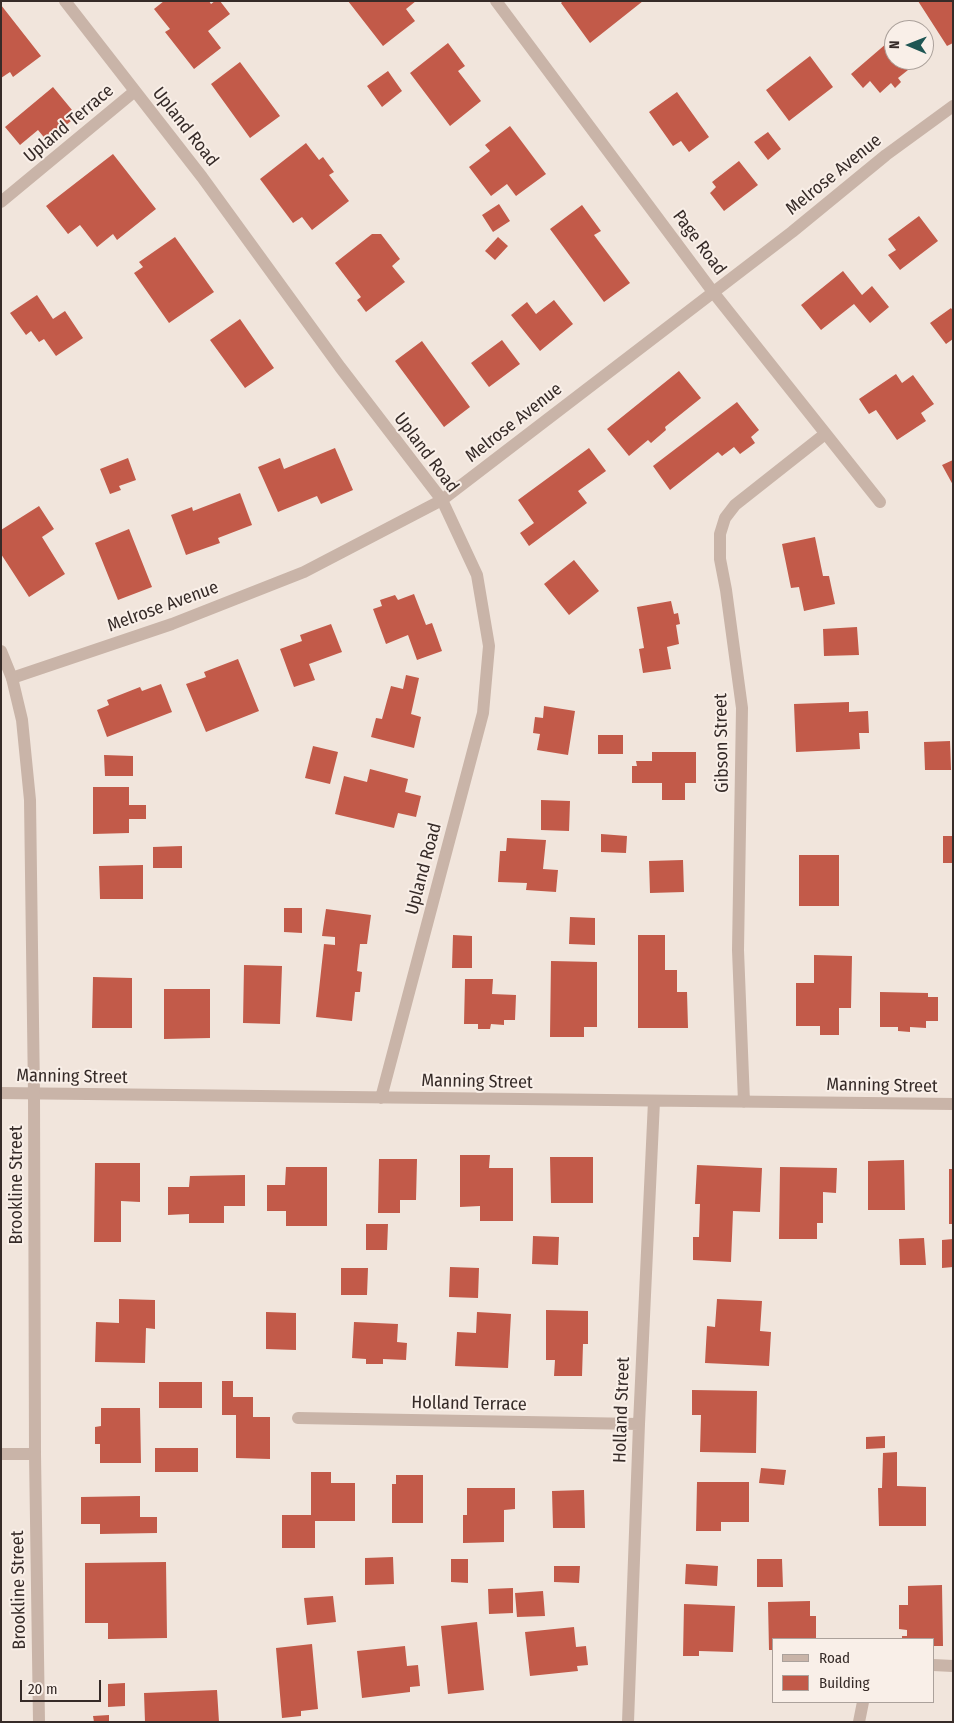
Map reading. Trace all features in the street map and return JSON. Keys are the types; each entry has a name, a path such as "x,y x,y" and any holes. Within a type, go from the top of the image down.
{"street":[{"name":"Upland Road","path":"65,1 202,177 340,367 442,500 477,575 489,646 483,714 381,1098"},
{"name":"Page Road","path":"496,1 713,292 880,502"},
{"name":"Upland Terrace","path":"1,202 135,91"},
{"name":"Melrose Avenue","path":"12,678 172,624 304,572 442,500 792,232 886,154 953,106"},
{"name":"Gibson Street","path":"744,1102 738,950 742,708 720,559 720,534 725,518 735,505 826,434"},
{"name":"Brookline Street","path":"1,651 12,678 22,720 30,800 39,1722"},
{"name":"Manning Street","path":"1,1093 953,1104"},
{"name":"Holland Street","path":"628,1722 654,1101"},
{"name":"Holland Terrace","path":"298,1418 639,1424"},
{"path":"1,1454 35,1454"},
{"path":"934,1665 953,1666"},
{"path":"859,1722 863,1703"}],"building":[{"path":"164,1 209,1 211,4 215,1 220,1 230,14 208,31 221,48 194,69 165,32 170,29 154,9"},
{"path":"348,1 416,1 406,9 415,21 383,46"},
{"path":"563,1 643,1 590,43 561,3"},
{"path":"918,1 953,1 953,43 947,46 934,26 934,20 930,20"},
{"path":"1,5 41,56 13,77 10,72 1,78"},
{"path":"448,43 465,66 458,71 481,101 450,126 410,73"},
{"path":"884,46 884,70 908,70 898,78 901,82 895,88 891,83 880,93 870,81 863,88 851,74"},
{"path":"810,56 833,87 789,121 766,90"},
{"path":"240,62 280,116 250,138 211,84"},
{"path":"388,71 402,91 382,107 367,86"},
{"path":"53,87 77,116 47,141 38,130 20,145 5,127"},
{"path":"677,92 709,137 689,152 681,141 673,146 649,112"},
{"path":"510,126 546,174 516,196 507,184 491,196 469,167 490,151 485,145"},
{"path":"768,132 781,149 768,160 754,142"},
{"path":"306,143 319,160 323,157 334,172 329,175 349,201 312,230 302,217 293,223 260,179"},
{"path":"113,154 156,209 117,240 113,234 97,247 80,225 68,234 46,206"},
{"path":"739,161 758,185 724,211 710,193 716,187 712,182"},
{"path":"499,204 510,221 493,232 482,215"},
{"path":"582,205 601,231 594,235 630,283 604,302 550,229"},
{"path":"919,216 938,241 900,270 888,255 896,250 888,239"},
{"path":"372,234 381,234 400,259 392,266 405,282 366,312 357,300 361,297 335,263"},
{"path":"175,237 214,292 169,323 134,273 143,267 139,262"},
{"path":"498,237 508,246 495,260 485,251"},
{"path":"843,271 862,295 872,286 889,307 870,323 854,304 821,330 801,305"},
{"path":"37,295 53,319 65,311 83,338 56,356 44,339 39,342 31,331 26,335 10,313"},
{"path":"554,300 573,324 540,351 511,315 527,302 536,314"},
{"path":"951,308 953,311 953,339 946,344 930,323"},
{"path":"240,319 274,368 245,388 210,340"},
{"path":"502,340 520,364 489,387 471,363"},
{"path":"422,341 470,407 444,427 395,361"},
{"path":"679,371 701,398 665,427 666,430 651,443 648,440 629,456 607,429"},
{"path":"896,374 902,383 913,375 934,404 921,413 926,421 897,440 876,410 869,414 859,399"},
{"path":"737,402 759,430 751,437 755,443 740,454 734,447 722,456 718,452 670,490 653,466"},
{"path":"335,448 353,490 321,504 317,496 278,512 258,467 280,458 284,469"},
{"path":"589,448 606,471 578,491 587,503 529,546 520,533 534,523 518,500"},
{"path":"128,458 136,480 119,486 121,490 110,494 100,469"},
{"path":"953,460 953,485 942,465"},
{"path":"240,493 252,525 218,538 220,543 186,555 171,515 192,507 193,511"},
{"path":"39,506 54,529 42,537 65,574 29,597 1,554 1,530"},
{"path":"129,529 152,587 118,600 95,543"},
{"path":"815,537 823,576 829,576 835,604 804,611 799,587 791,588 782,544"},
{"path":"574,560 599,591 569,615 544,584"},
{"path":"414,594 426,625 432,623 442,651 417,660 408,635 386,644 373,609 382,606 380,600 395,595 398,600"},
{"path":"671,601 674,614 678,613 680,624 676,625 679,644 667,647 671,669 643,673 639,649 644,648 637,607"},
{"path":"331,624 342,652 309,664 315,680 294,687 280,649 302,641 300,635"},
{"path":"857,627 859,655 824,656 823,629"},
{"path":"238,659 259,711 206,732 186,684 206,677 204,672"},
{"path":"406,675 419,678 411,714 421,717 414,748 371,737 376,718 382,719 391,686 403,689"},
{"path":"161,684 172,712 107,737 97,710 109,705 107,700 140,687 142,691"},
{"path":"849,702 849,712 868,711 869,733 859,733 860,749 796,752 794,704"},
{"path":"544,706 575,711 568,755 537,750 540,734 533,733 535,717 543,718"},
{"path":"598,735 623,735 623,754 598,754"},
{"path":"950,741 951,770 925,770 924,742"},
{"path":"313,746 338,752 330,784 305,778"},
{"path":"652,752 696,752 696,783 685,783 685,800 662,800 662,783 632,783 632,766 637,766 636,761 652,761"},
{"path":"104,755 133,756 133,776 105,776"},
{"path":"370,769 408,779 405,792 421,796 416,817 398,813 394,828 335,814 344,776 367,782"},
{"path":"93,787 129,787 129,805 146,805 146,819 129,819 129,833 93,834"},
{"path":"541,800 570,801 569,831 541,830"},
{"path":"601,834 627,836 626,853 601,852"},
{"path":"943,836 953,836 953,863 943,863"},
{"path":"507,838 546,840 543,869 558,870 556,892 526,890 527,883 498,882 500,851 506,851"},
{"path":"182,846 182,868 153,868 153,847"},
{"path":"799,855 839,855 839,906 799,906"},
{"path":"683,860 684,892 650,893 649,861"},
{"path":"143,865 143,899 100,899 99,866"},
{"path":"284,908 302,908 302,933 284,932"},
{"path":"326,909 371,915 367,944 360,944 357,971 362,972 360,992 355,992 352,1021 316,1017 324,944 335,945 335,937 322,936"},
{"path":"570,917 595,918 595,945 569,944"},
{"path":"453,935 472,936 472,968 452,968"},
{"path":"638,935 665,935 665,970 677,970 677,992 687,992 688,1028 638,1028"},
{"path":"814,955 852,956 851,1008 839,1008 839,1035 820,1035 820,1026 796,1026 796,983 814,983"},
{"path":"551,961 597,962 597,1027 584,1027 584,1037 550,1037"},
{"path":"244,965 282,966 280,1024 243,1023"},
{"path":"93,977 132,978 132,1028 92,1028"},
{"path":"465,979 493,979 492,994 516,995 515,1020 504,1020 504,1025 491,1024 490,1029 478,1029 478,1024 464,1024"},
{"path":"164,989 210,989 210,1038 164,1039"},
{"path":"880,992 928,993 928,997 938,997 938,1021 926,1021 926,1028 910,1027 910,1032 898,1031 898,1027 880,1027"},
{"path":"460,1155 490,1155 489,1168 513,1168 513,1221 480,1221 480,1206 460,1207"},
{"path":"550,1157 593,1157 593,1203 551,1203"},
{"path":"379,1159 417,1159 416,1200 400,1200 400,1213 378,1213"},
{"path":"904,1160 905,1210 868,1210 868,1161"},
{"path":"95,1163 140,1163 140,1202 121,1201 121,1242 94,1242"},
{"path":"697,1165 762,1168 760,1212 733,1211 731,1262 693,1260 693,1237 699,1237 700,1204 695,1204"},
{"path":"286,1167 327,1167 327,1226 286,1226 286,1211 267,1211 267,1185 285,1185"},
{"path":"780,1167 837,1168 836,1193 823,1192 823,1223 817,1223 817,1239 779,1239"},
{"path":"949,1169 953,1169 953,1224 949,1224"},
{"path":"245,1175 245,1206 224,1206 224,1223 189,1223 189,1214 168,1215 168,1187 189,1187 190,1176"},
{"path":"366,1224 388,1224 387,1250 366,1250"},
{"path":"533,1236 559,1237 558,1265 532,1264"},
{"path":"924,1238 926,1265 900,1265 899,1239"},
{"path":"953,1239 953,1267 942,1268 942,1240"},
{"path":"450,1267 479,1268 478,1298 449,1297"},
{"path":"341,1268 368,1268 367,1295 341,1295"},
{"path":"119,1299 155,1300 155,1329 146,1328 145,1363 95,1362 96,1322 119,1323"},
{"path":"717,1299 762,1301 760,1331 771,1332 769,1366 705,1363 707,1326 715,1327"},
{"path":"546,1310 588,1311 588,1344 583,1344 582,1376 554,1376 555,1360 546,1360"},
{"path":"266,1312 296,1313 296,1350 266,1349"},
{"path":"477,1312 511,1314 508,1368 455,1366 457,1332 476,1333"},
{"path":"354,1322 398,1324 397,1342 407,1343 406,1360 383,1359 383,1364 366,1364 366,1359 352,1358"},
{"path":"222,1381 233,1381 233,1397 253,1397 253,1417 270,1417 270,1459 236,1458 236,1415 222,1415"},
{"path":"159,1382 202,1382 202,1408 159,1408"},
{"path":"692,1390 757,1391 756,1453 700,1452 701,1415 692,1415"},
{"path":"101,1408 140,1408 141,1463 100,1463 100,1444 95,1444 95,1427 101,1426"},
{"path":"885,1436 885,1448 866,1449 866,1437"},
{"path":"155,1448 198,1448 198,1472 155,1472"},
{"path":"897,1452 897,1486 926,1487 926,1526 879,1526 878,1488 882,1488 883,1453"},
{"path":"761,1468 786,1470 784,1485 759,1483"},
{"path":"311,1472 331,1472 331,1483 355,1483 355,1521 315,1521 315,1548 282,1548 282,1515 311,1515"},
{"path":"396,1475 423,1475 423,1523 392,1523 392,1484 396,1484"},
{"path":"697,1482 749,1482 749,1522 721,1522 721,1531 696,1531"},
{"path":"467,1488 515,1488 515,1509 504,1510 504,1542 463,1543 463,1515 467,1515"},
{"path":"584,1490 585,1528 553,1528 552,1491"},
{"path":"140,1496 140,1517 157,1517 157,1533 100,1534 100,1524 81,1524 81,1497"},
{"path":"393,1557 394,1584 365,1585 365,1558"},
{"path":"451,1559 468,1559 468,1583 451,1582"},
{"path":"757,1559 782,1559 783,1587 757,1587"},
{"path":"166,1562 167,1638 108,1639 108,1623 85,1623 85,1563"},
{"path":"686,1564 718,1566 717,1586 685,1584"},
{"path":"554,1566 580,1566 579,1583 554,1582"},
{"path":"942,1585 943,1646 934,1646 934,1638 902,1638 902,1636 907,1636 907,1630 899,1629 899,1605 908,1605 908,1586"},
{"path":"513,1588 513,1613 489,1614 488,1589"},
{"path":"543,1591 545,1616 517,1617 515,1593"},
{"path":"333,1596 336,1622 307,1625 304,1598"},
{"path":"810,1601 810,1616 816,1616 816,1638 772,1638 772,1650 769,1650 768,1602"},
{"path":"684,1604 735,1606 733,1652 699,1651 699,1656 683,1656"},
{"path":"477,1622 484,1690 448,1694 441,1626"},
{"path":"574,1627 576,1647 586,1646 588,1665 577,1666 578,1671 530,1676 525,1632"},
{"path":"312,1644 318,1709 301,1711 301,1716 282,1718 276,1648"},
{"path":"405,1646 407,1666 418,1665 420,1686 410,1687 410,1692 362,1698 357,1651"},
{"path":"125,1683 125,1706 108,1707 108,1684"},
{"path":"217,1690 219,1722 145,1722 144,1693"},
{"path":"109,1715 109,1722 94,1722 93,1716"}]}
